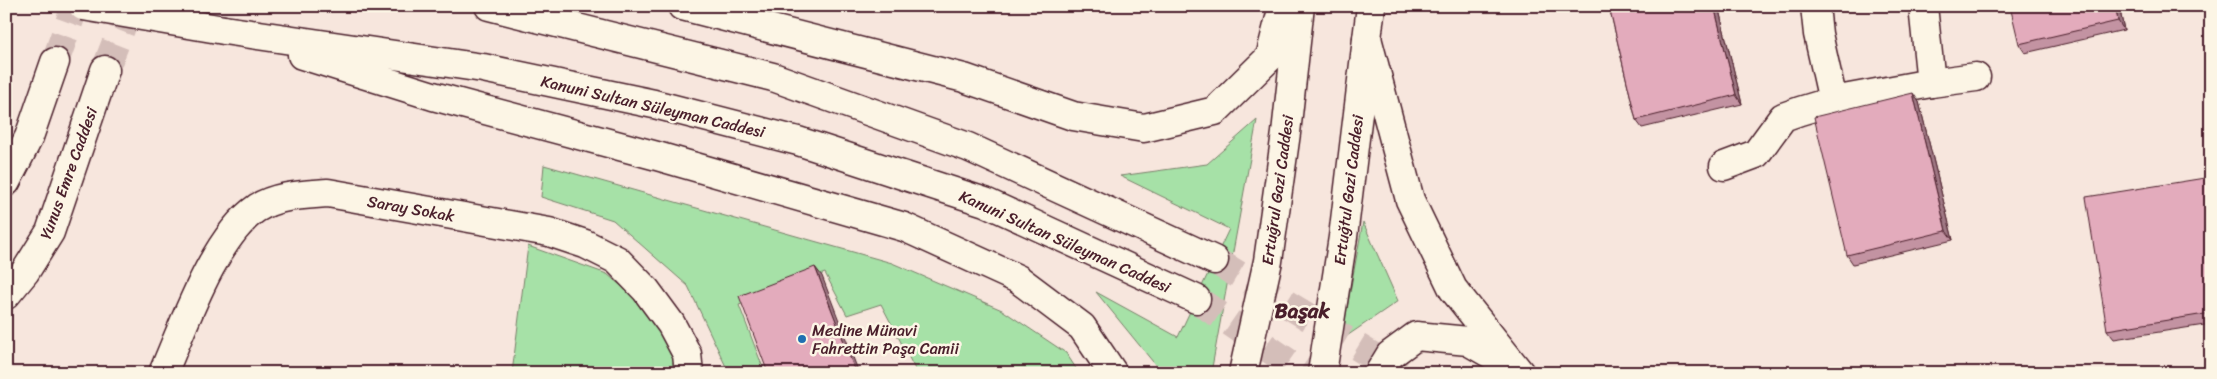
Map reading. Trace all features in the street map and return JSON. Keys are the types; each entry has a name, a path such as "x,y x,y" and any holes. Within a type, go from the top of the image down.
{"main road":[{"name":"Kanuni Sultan Süleyman Caddesi","path":"83,6 224,30 483,68 654,104 798,141 985,202 1196,299"},
{"path":"489,6 783,81 968,147 1214,260"},
{"path":"682,6 964,78 1073,116 1144,128 1216,111 1270,57 1284,6"},
{"name":"Ertuğrul Gazi Caddesi","path":"1243,373 1268,260 1286,133 1300,6"},
{"name":"Ertuğtul Gazi Caddesi","path":"1322,373 1342,246 1371,6"},
{"path":"1815,6 1818,34 1833,101"},
{"path":"1923,6 1931,83"},
{"path":"224,30 433,96 658,156 904,226 1018,279 1082,327 1113,373"},
{"path":"1366,38 1410,200 1452,289 1517,370"},
{"path":"6,182 29,137 55,62"},
{"name":"Yunus Emre Caddesi","path":"6,295 25,272 50,232 105,70"},
{"path":"1724,166 1756,154 1783,117 1833,101 1931,83 1976,77"},
{"name":"Saray Sokak","path":"163,373 209,270 231,232 258,208 291,195 328,193 549,232 585,244 617,260 646,290 671,324 686,354 689,373"},
{"path":"1379,373 1390,355 1416,336 1468,341 1517,370"}],"green space":[{"path":"1257,120 1211,373 1162,373 1096,292 1178,337 1229,229 1120,176 1207,164"},
{"path":"544,165 892,263 1002,310 1066,353 1079,373 917,373 881,304 847,315 825,273 739,305 765,373 729,373 688,286 613,220 541,197"},
{"path":"1363,222 1398,301 1341,340"},
{"path":"528,246 607,274 644,305 676,355 678,373 512,373"}],"building":[{"path":"1609,6 1714,6 1736,95 1636,120"},
{"path":"2010,6 2115,6 2118,21 2019,44"},
{"path":"1913,93 1946,231 1847,255 1814,117"},
{"path":"2211,177 2211,313 2107,330 2086,197"},
{"name":"Medine Münavi Fahrettin Paşa Camii","path":"815,267 856,373 768,373 739,296"}],"tunnel":[{"path":"55,62 75,6"},
{"path":"105,70 130,6"},
{"path":"1214,260 1401,373"},
{"path":"1196,299 1304,373"}],"place":[{"name":"Medine Münavi Fahrettin Paşa Camii","path":"802,339"}],"district":[{"name":"Başak","path":"1302,311"}]}
